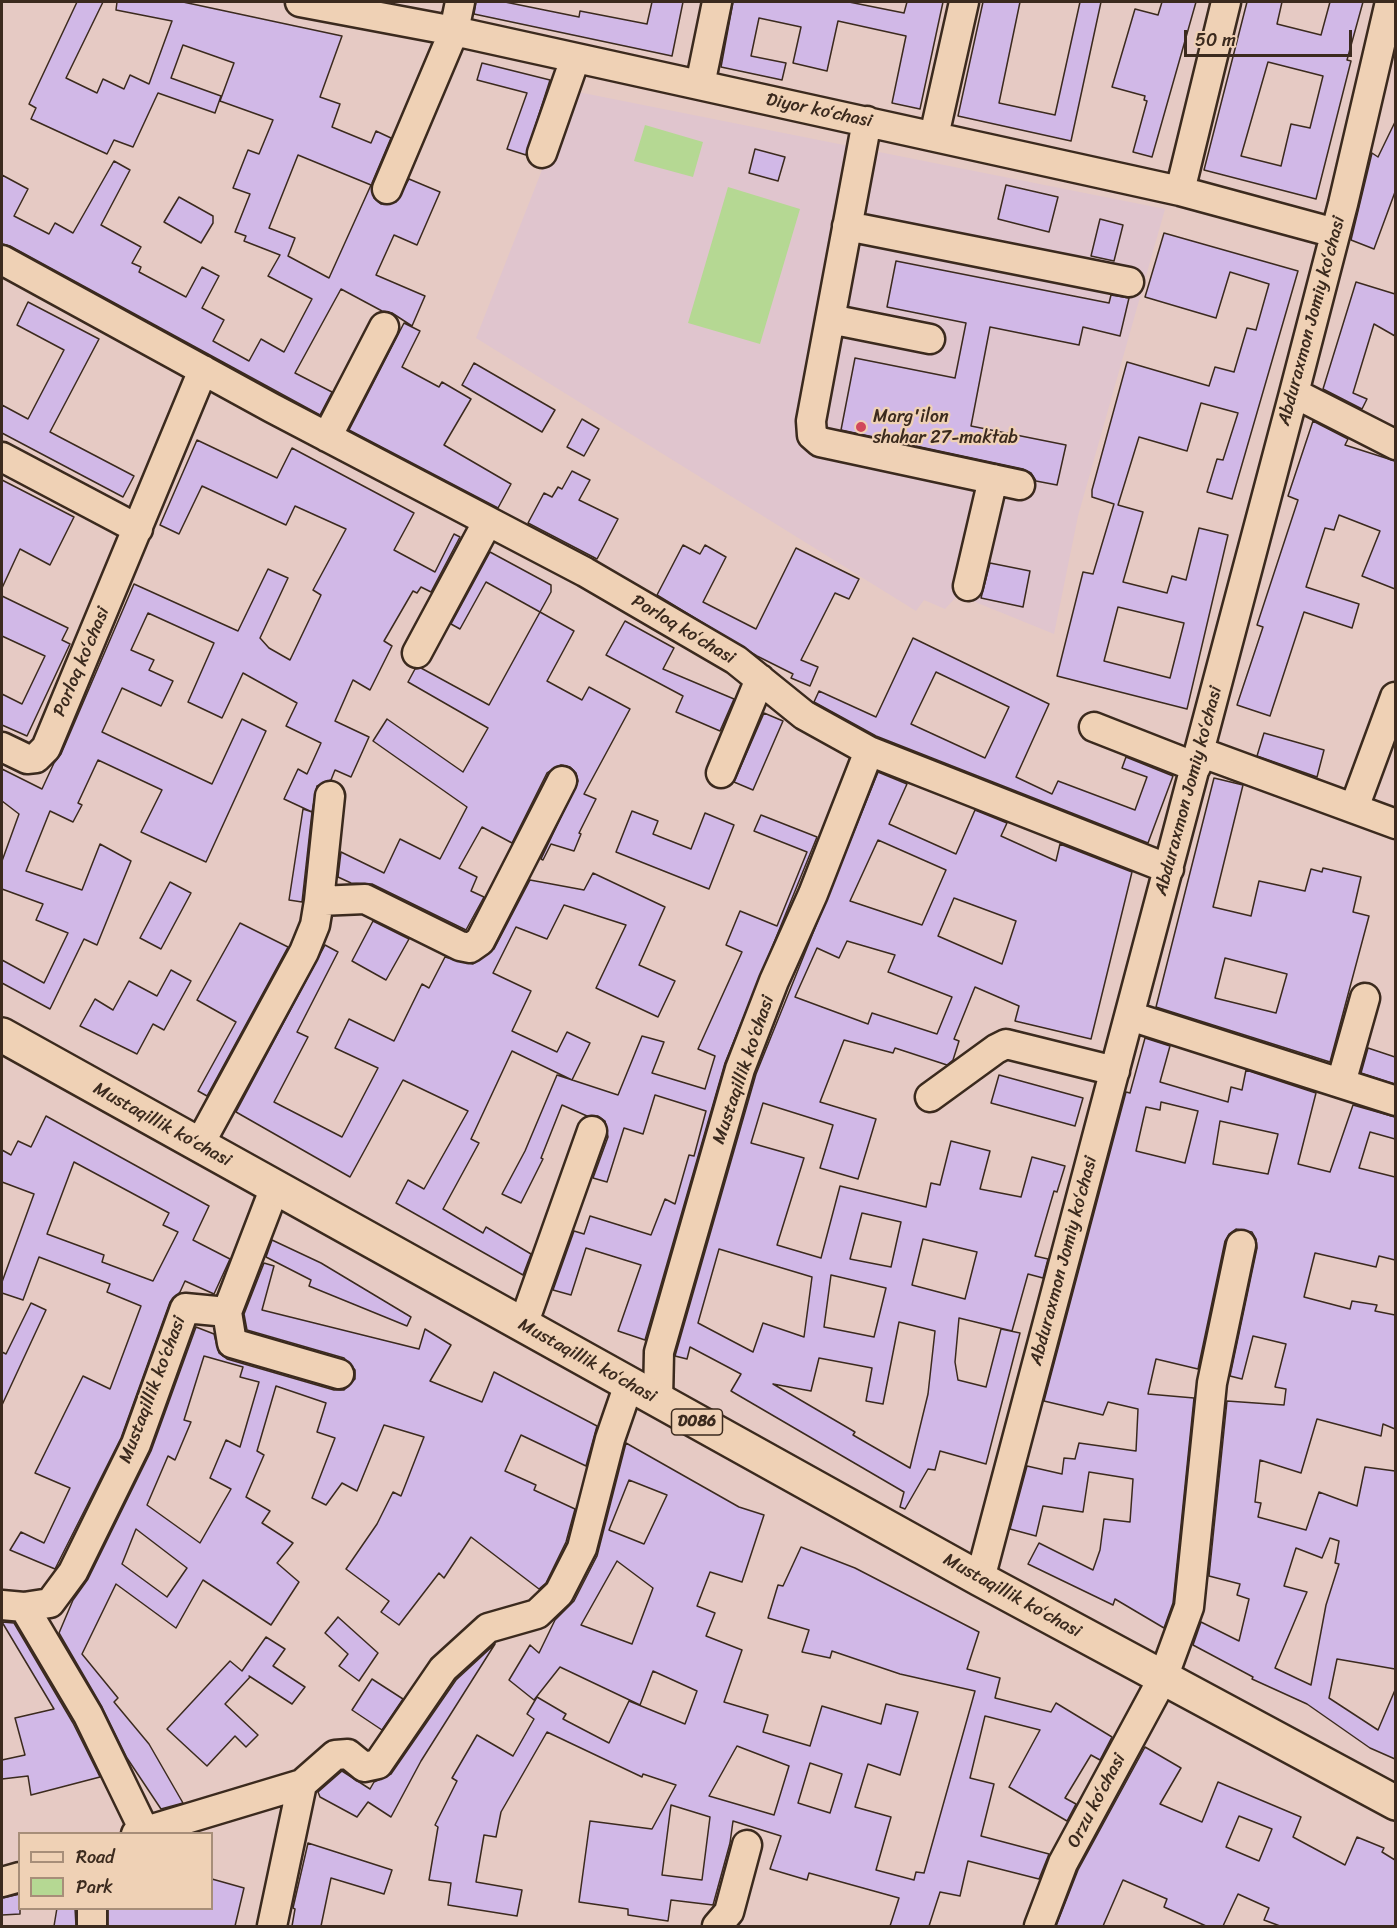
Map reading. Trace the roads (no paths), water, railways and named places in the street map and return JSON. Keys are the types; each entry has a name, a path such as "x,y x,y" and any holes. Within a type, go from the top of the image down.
{"main road":[{"name":"Mustaqillik koʻchasi","path":"2,1035 980,1579 1395,1803"}],"street":[{"name":"Diyor koʻchasi","path":"300,2 454,31 575,60 934,136 1180,191 1335,233"},
{"path":"387,189 454,31 460,2"},
{"path":"700,85 717,2"},
{"path":"934,136 964,2"},
{"path":"1180,191 1226,2"},
{"name":"Abduraxmon Jomiy koʻchasi","path":"980,1579 1198,760 1390,14"},
{"path":"542,153 575,60"},
{"path":"867,122 811,421 812,435 820,442 1020,485"},
{"path":"847,226 1129,282"},
{"name":"Porloq koʻchasi","path":"2,260 327,437 585,572 736,660 804,715 869,751 1169,869"},
{"path":"830,319 930,339"},
{"path":"327,437 384,327"},
{"name":"Porloq koʻchasi","path":"2,747 27,759 36,758 46,748 203,370"},
{"path":"1294,393 1395,445"},
{"path":"2,457 138,529"},
{"path":"968,586 993,479"},
{"path":"417,653 488,521"},
{"path":"721,772 760,679"},
{"path":"1354,808 1395,697"},
{"path":"1094,727 1354,808 1395,824"},
{"name":"Mustaqillik ko‘chasi","path":"658,1400 659,1352 740,1069 774,981 813,894 869,751"},
{"path":"319,901 365,899 460,946 470,948 480,941 562,781"},
{"path":"199,1146 304,952 315,925 330,796"},
{"path":"1341,1083 1365,998"},
{"path":"1130,1016 1395,1101"},
{"path":"930,1098 1006,1044 1115,1071"},
{"path":"523,1325 592,1131"},
{"path":"275,1187 227,1312 232,1343 339,1374"},
{"name":"Orzu koʻchasi","path":"1039,1926 1063,1863 1163,1678 1189,1607 1212,1383 1241,1245"},
{"name":"Mustaqillik ko‘chasi","path":"227,1312 185,1308 136,1444 73,1572 50,1603 13,1606 88,1715 140,1832 302,1784 335,1755 348,1755 364,1767 378,1764 443,1669 488,1628 537,1614 559,1593 582,1548 610,1439 628,1384"},
{"path":"272,1926 302,1784"},
{"path":"717,1926 729,1912 747,1845"},
{"path":"2,1882 18,1878"},
{"path":"92,1910 92,1926"}],"place":[{"name":"Marg'ilon shahar 27-maktab","path":"861,427"}]}
